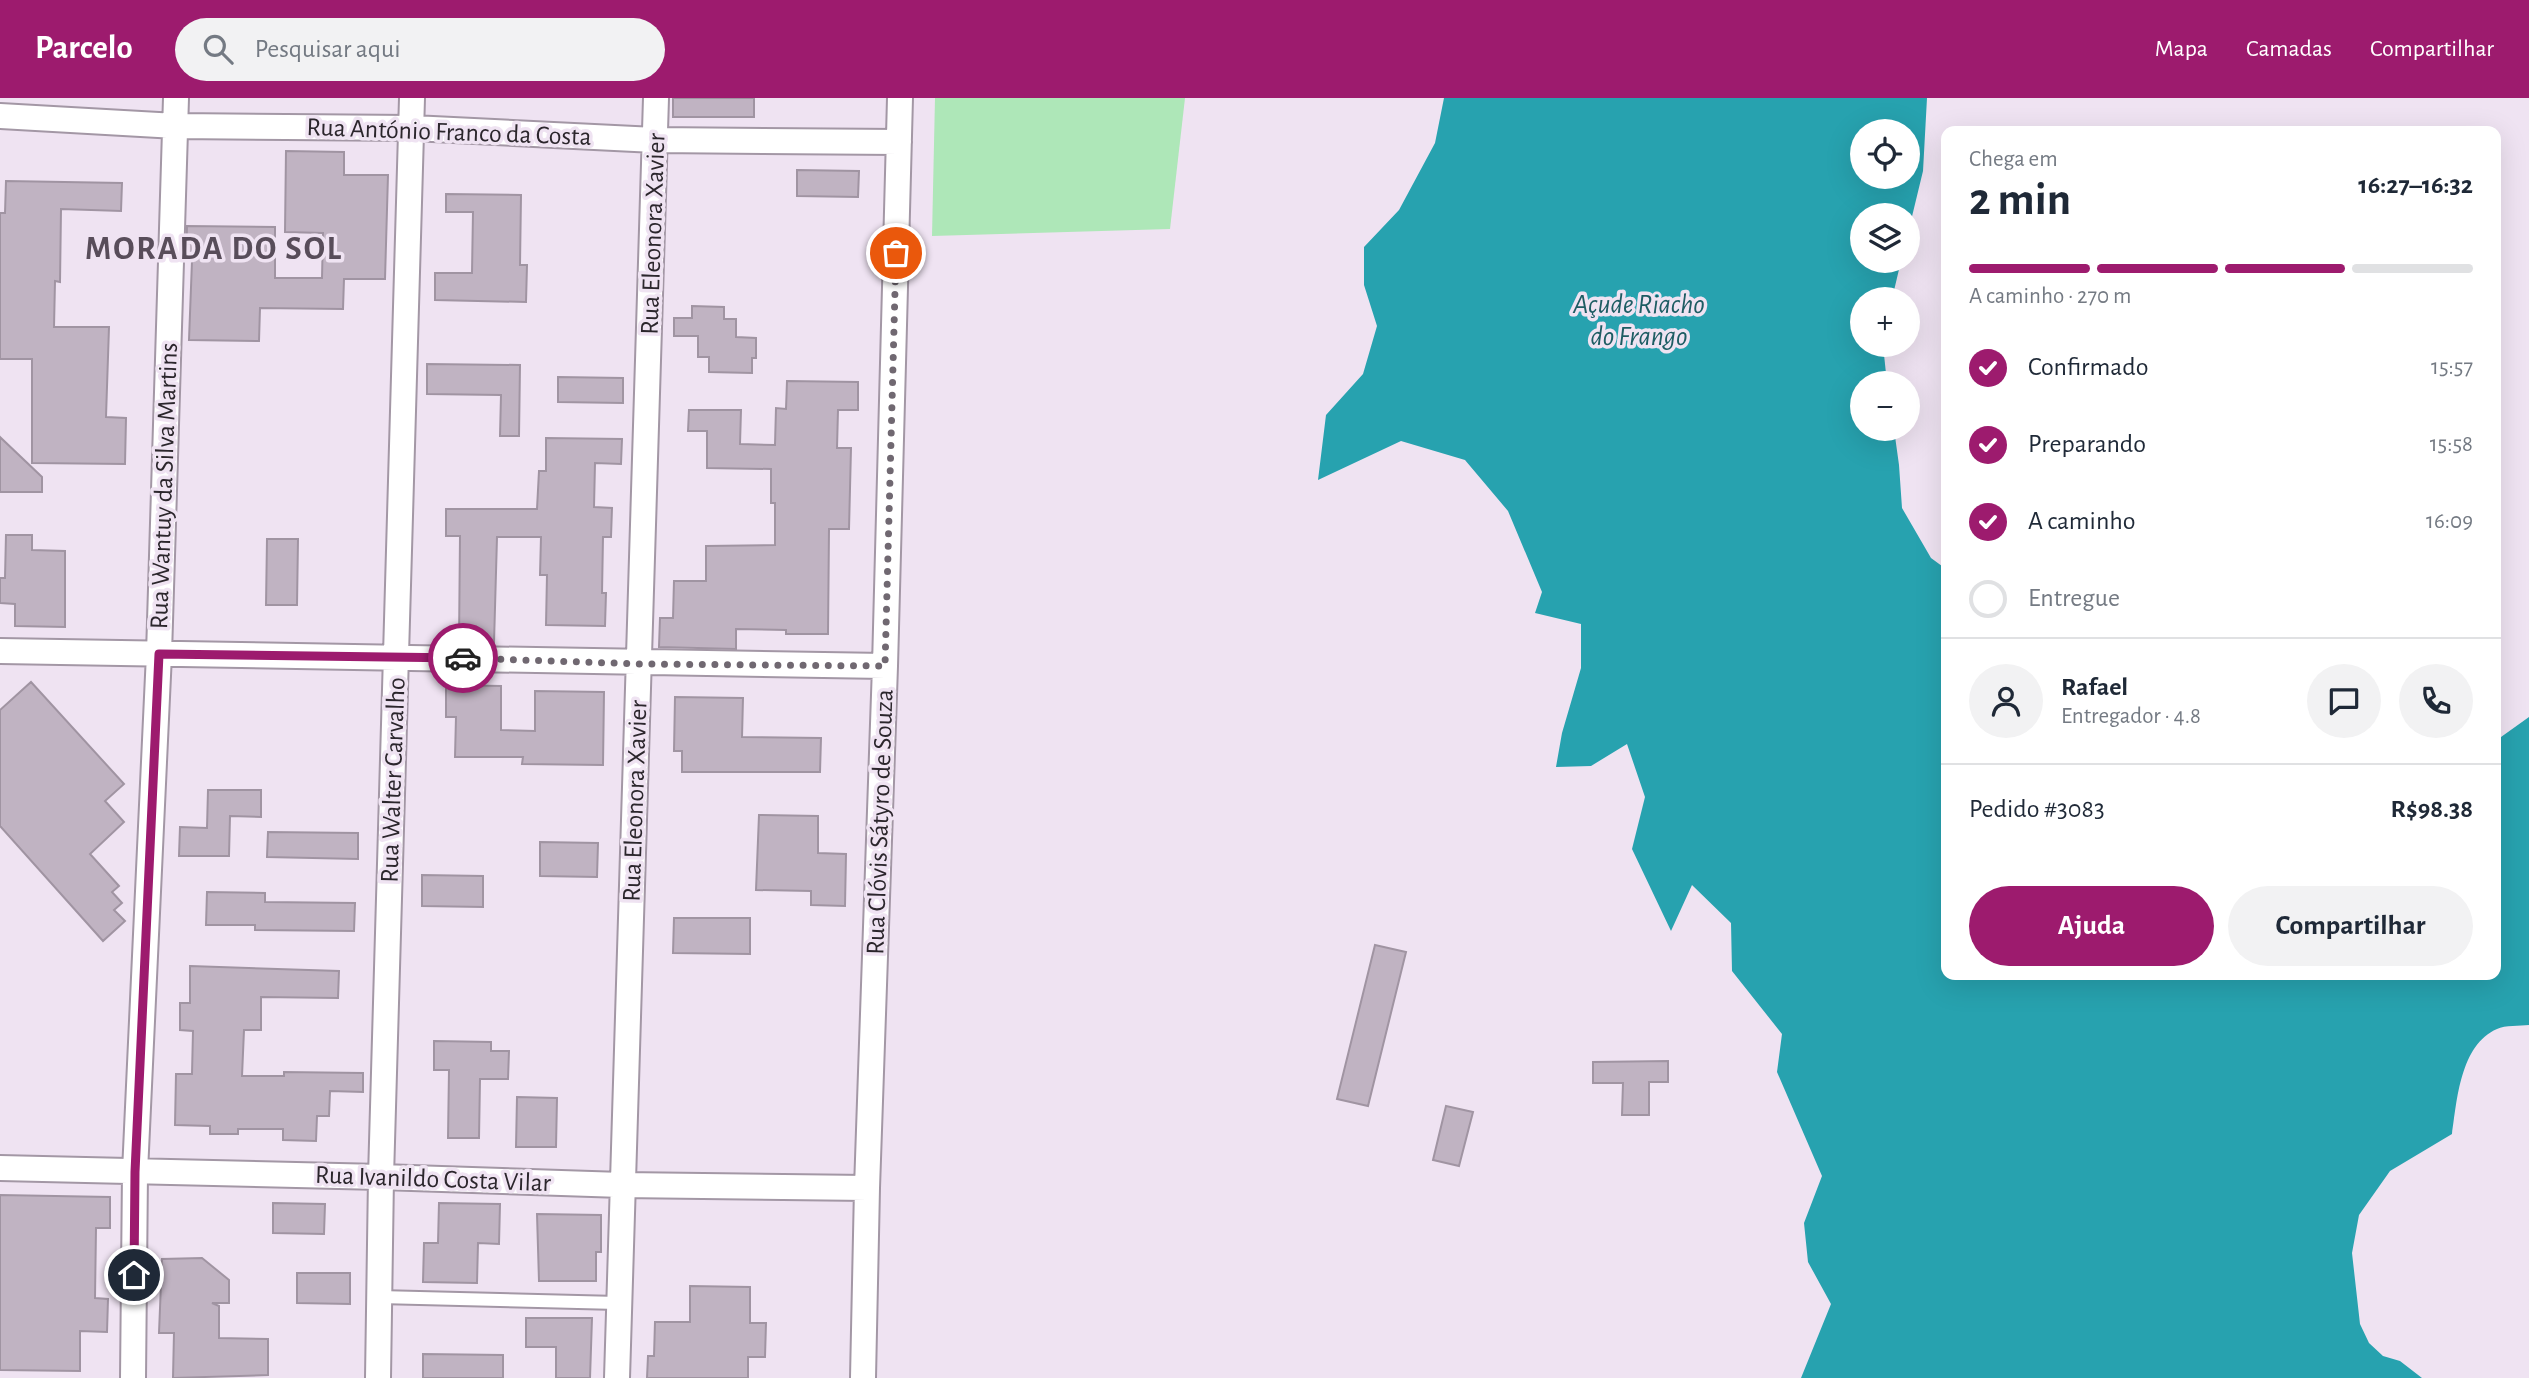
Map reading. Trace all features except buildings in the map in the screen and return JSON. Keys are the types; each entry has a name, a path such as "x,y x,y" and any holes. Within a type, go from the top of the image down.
{"street":[{"name":"Rua Wantuy da Silva Martins","path":"133,1378 135,1172 159,654 176,98"},
{"name":"Rua Walter Carvalho","path":"378,1378 381,1177 412,98"},
{"name":"Rua Eleonora Xavier","path":"617,1378 656,98"},
{"name":"Rua Clóvis Sátyro de Souza","path":"863,1378 900,98"},
{"name":"Rua António Franco da Costa","path":"0,116 176,126 412,128 655,140 899,142"},
{"path":"0,650 397,656 640,664 885,666"},
{"name":"Rua Ivanildo Costa Vilar","path":"0,1168 622,1185 867,1188"}],"lane":[{"path":"379,1297 618,1303"}],"green space":[{"path":"935,98 1185,98 1170,229 932,236"}],"water":[{"name":"Açude Riacho do Frango","path":"1444,98 1927,98 1920,183 1920,119 1850,119 1850,189 1919,189 1915,203 1850,203 1850,273 1898,273 1895,287 1850,287 1850,357 1884,357 1886,371 1850,371 1850,441 1896,441 1902,508 1931,558 1941,565 1941,980 2501,980 2501,737 2529,717 2529,1025 2497,1029 2475,1048 2462,1075 2452,1134 2390,1171 2359,1215 2352,1253 2360,1324 2369,1343 2383,1356 2400,1361 2422,1378 1801,1378 1831,1304 1808,1262 1804,1223 1822,1176 1777,1072 1782,1034 1732,971 1731,923 1692,885 1671,931 1632,849 1645,797 1627,744 1591,766 1556,767 1562,733 1581,668 1581,624 1535,613 1542,592 1508,511 1465,460 1401,441 1318,480 1326,415 1363,374 1377,326 1364,285 1364,247 1399,210 1435,143"}],"way so far":[{"path":"463,658 640,664 885,666 896,253"}],"district":[{"name":"MORADA DO SOL","path":"214,249"}],"route":[{"path":"134,1275 135,1172 159,654 463,658"}]}
